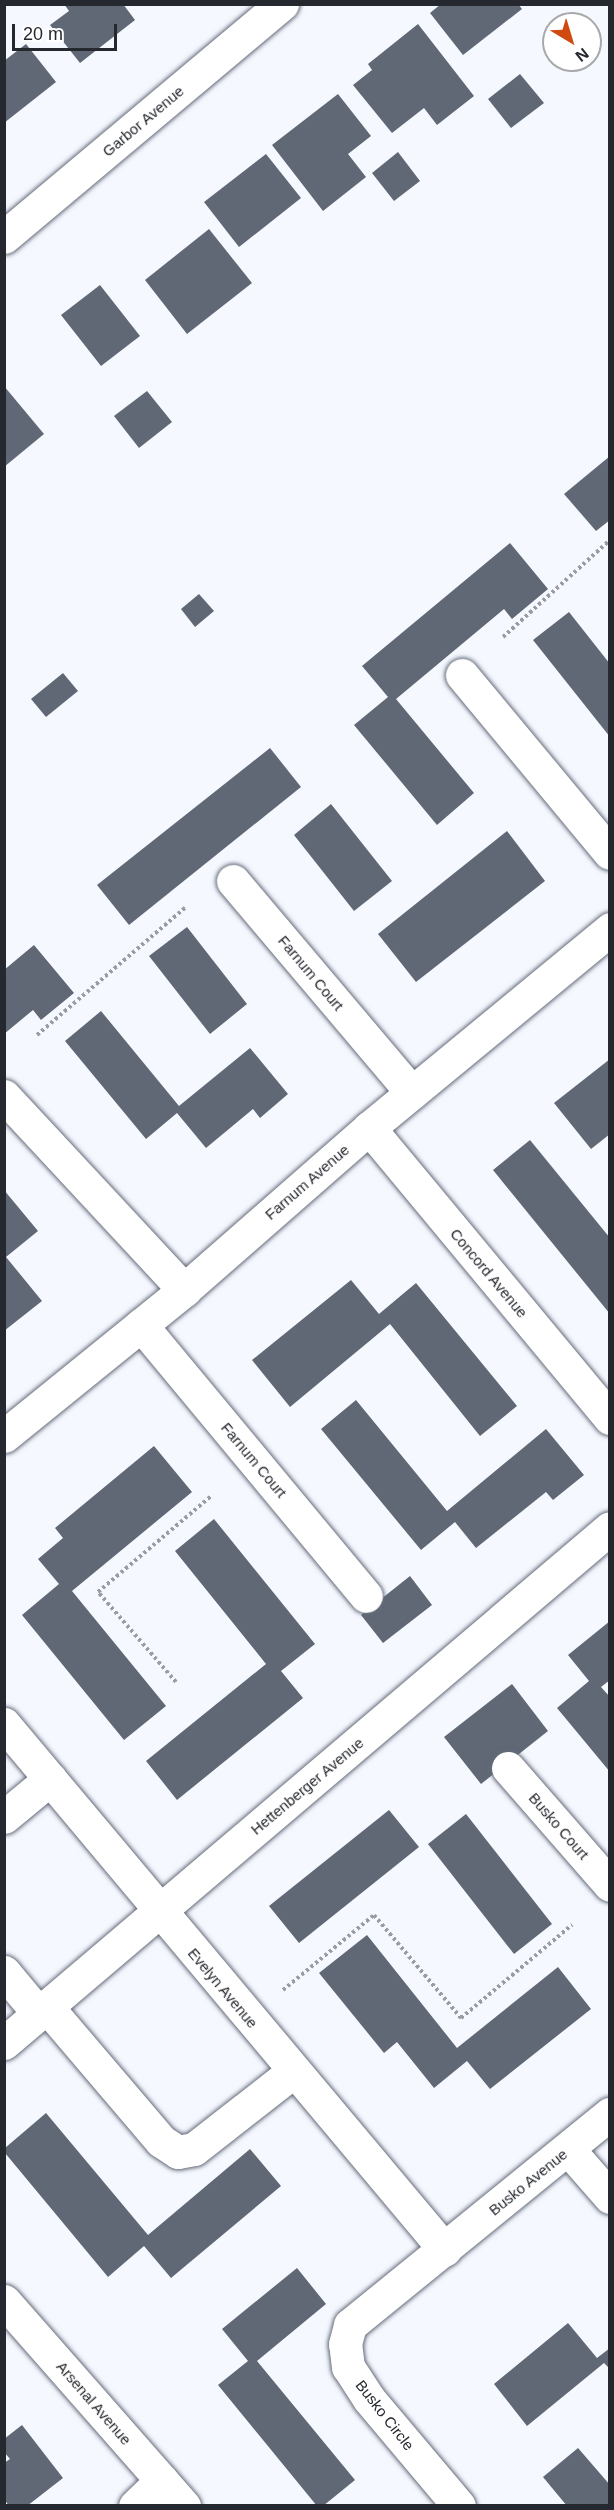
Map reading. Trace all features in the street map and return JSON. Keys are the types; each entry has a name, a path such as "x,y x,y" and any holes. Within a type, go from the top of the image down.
{"street":[{"name":"Garbor Avenue","path":"4,237 282,4"},
{"path":"462,675 609,852"},
{"name":"Farnum Court","path":"233,881 412,1093"},
{"name":"Farnum Avenue","path":"4,1436 184,1290 369,1128 609,928"},
{"path":"4,1096 184,1290"},
{"name":"Concord Avenue","path":"369,1128 609,1418"},
{"name":"Farnum Court","path":"141,1325 366,1596"},
{"name":"Hettenberger Avenue","path":"4,2043 609,1528"},
{"name":"Evelyn Avenue","path":"4,1724 445,2250"},
{"name":"Busko Court","path":"508,1768 609,1885"},
{"path":"4,1817 50,1779"},
{"path":"4,1972 43,2010 161,2141 178,2152 194,2149 294,2071"},
{"name":"Busko Avenue","path":"445,2250 609,2114"},
{"path":"568,2149 609,2197"},
{"name":"Busko Circle","path":"445,2250 350,2325 345,2344 348,2367 369,2398 459,2505"},
{"name":"Arsenal Avenue","path":"4,2301 184,2505"},
{"path":"135,2505 162,2480"}],"path":[{"path":"503,637 609,540"},
{"path":"37,1035 186,907"},
{"path":"176,1682 98,1592 211,1496"},
{"path":"283,1990 374,1915 462,2018 572,1925"}],"building":[{"path":"64,4 123,4 135,20 80,63 50,25 69,11"},
{"path":"441,4 518,4 522,9 463,55 430,13"},
{"path":"418,24 474,96 437,125 424,108 392,133 353,85 372,70 368,64"},
{"path":"26,44 56,82 4,123 4,61"},
{"path":"520,74 544,103 511,128 488,99"},
{"path":"338,94 371,136 348,154 366,177 323,211 272,145"},
{"path":"398,152 420,181 394,201 372,173"},
{"path":"266,154 301,198 239,247 204,202"},
{"path":"209,229 252,283 187,334 145,280"},
{"path":"100,285 140,336 101,366 61,315"},
{"path":"4,386 44,434 4,467"},
{"path":"147,391 172,422 139,448 114,416"},
{"path":"610,456 610,520 596,531 564,494"},
{"path":"510,543 548,589 512,619 504,609 396,699 474,793 437,825 354,725 388,697 362,666"},
{"path":"199,594 214,611 195,627 181,609"},
{"path":"569,612 610,664 610,737 533,640"},
{"path":"63,673 78,691 46,717 31,699"},
{"path":"270,748 301,787 129,925 97,885"},
{"path":"331,804 392,881 354,911 294,835"},
{"path":"507,831 545,881 416,982 378,934"},
{"path":"187,927 247,1004 210,1034 149,956"},
{"path":"34,945 74,993 41,1020 33,1010 4,1034 4,970"},
{"path":"101,1011 179,1106 250,1048 288,1094 260,1118 253,1109 206,1148 177,1113 146,1139 65,1041"},
{"path":"610,1059 610,1134 591,1149 554,1103"},
{"path":"530,1140 610,1238 610,1314 493,1170"},
{"path":"4,1190 38,1231 6,1257 42,1301 4,1331"},
{"path":"351,1280 379,1314 416,1283 517,1406 480,1436 390,1324 290,1407 252,1360"},
{"path":"356,1400 447,1511 546,1429 584,1475 553,1500 546,1492 476,1548 455,1522 421,1550 321,1429"},
{"path":"154,1446 192,1492 72,1591 166,1706 124,1740 22,1615 59,1584 38,1559 63,1538 55,1528"},
{"path":"214,1519 315,1644 281,1671 303,1698 177,1800 146,1761 266,1664 175,1551"},
{"path":"410,1576 432,1605 383,1643 361,1615"},
{"path":"610,1621 610,1680 601,1687 610,1697 610,1772 557,1708 589,1681 568,1655"},
{"path":"512,1684 548,1731 481,1784 444,1737"},
{"path":"389,1810 419,1847 299,1943 269,1906"},
{"path":"466,1814 552,1924 514,1954 428,1844"},
{"path":"367,1935 457,2048 558,1967 591,2009 490,2089 467,2061 434,2088 397,2042 384,2053 319,1973"},
{"path":"46,2113 148,2235 250,2149 281,2186 171,2278 144,2246 108,2277 5,2153 5,2148"},
{"path":"297,2268 326,2304 257,2361 355,2480 323,2506 317,2506 218,2385 248,2361 222,2329"},
{"path":"568,2323 597,2358 610,2348 610,2369 604,2363 527,2426 494,2384"},
{"path":"22,2425 63,2478 27,2506 9,2506 4,2499 4,2463 10,2459 4,2452 4,2439"},
{"path":"578,2448 610,2485 610,2506 567,2506 543,2477"}]}
